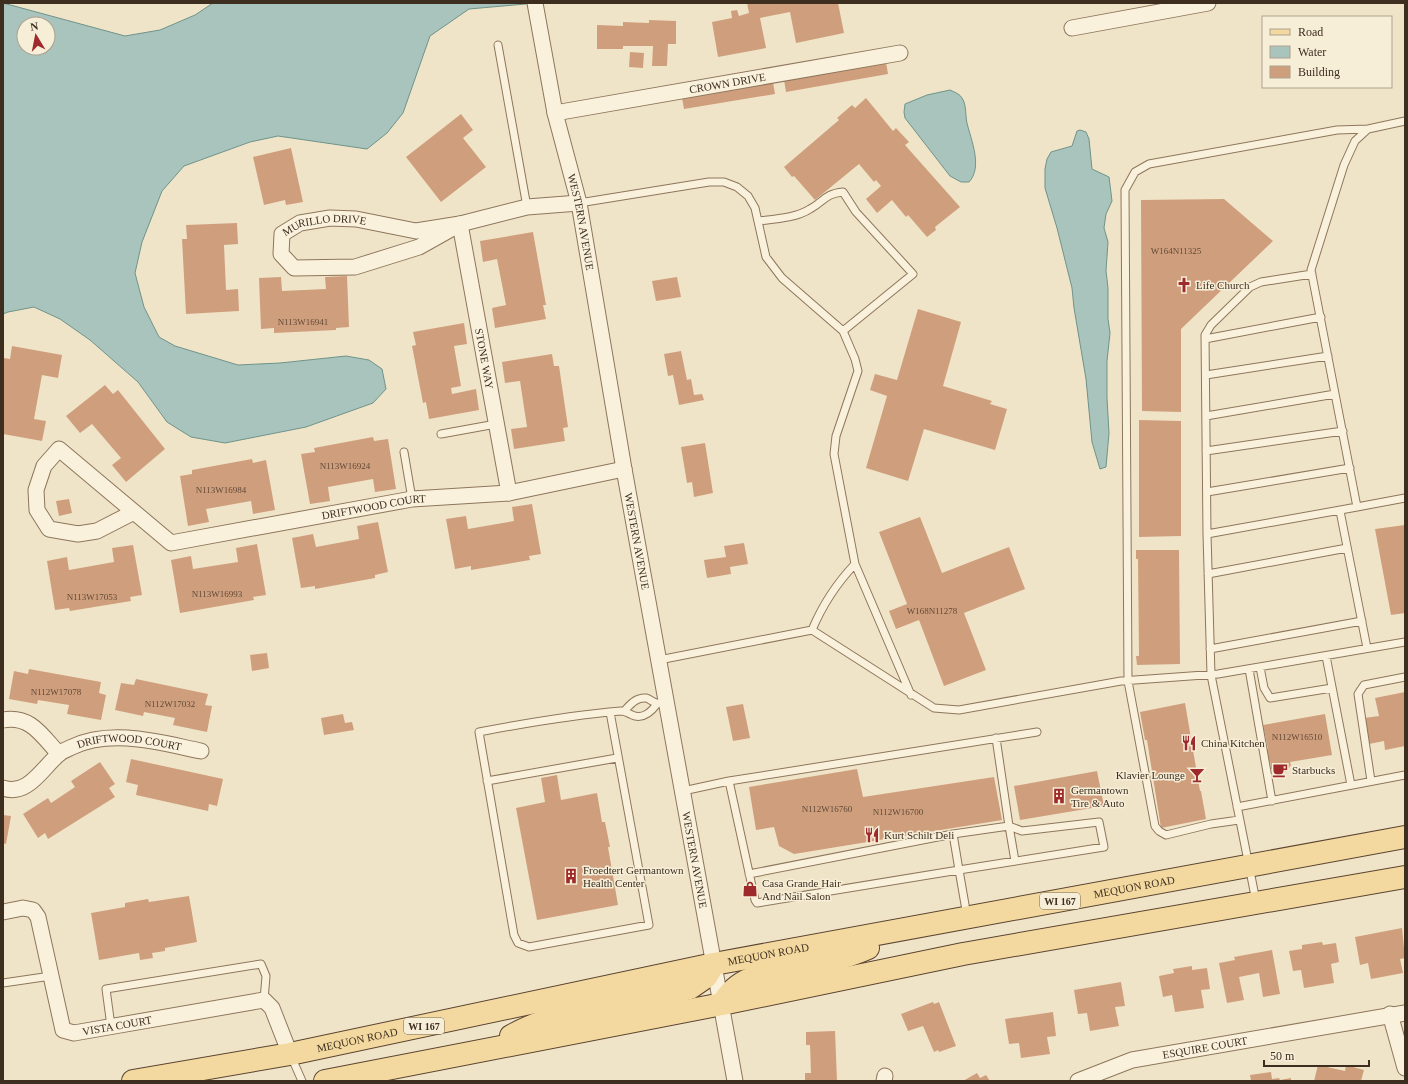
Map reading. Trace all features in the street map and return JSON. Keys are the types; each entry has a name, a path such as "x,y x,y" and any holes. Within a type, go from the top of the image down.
{"main road":[{"name":"MEQUON ROAD","path":"133,1081 290,1054 714,964 907,930 1405,837"},
{"path":"1342,887 1405,862"},
{"path":"325,1081 722,1004 974,952 1405,877"},
{"path":"967,918 974,952"},
{"path":"722,1004 728,994 736,986 752,978 804,967 859,952 907,930"},
{"path":"486,1050 522,1029 575,1012 690,988 706,977 714,964"}],"street":[{"path":"1072,28 1208,3"},
{"name":"WESTERN AVENUE","path":"536,8 555,113 579,203 624,469 659,660 662,703 683,791 735,1081"},
{"name":"CROWN DRIVE","path":"555,113 900,53"},
{"name":"MURILLO DRIVE","path":"460,224 419,246 355,267 294,268 281,254 282,234 300,223 330,218 356,219 416,231 460,224 527,206 579,203"},
{"name":"STONE WAY","path":"460,224 509,493"},
{"name":"DRIFTWOOD COURT","path":"134,512 97,531 78,534 49,529 37,510 36,490 44,466 59,448 171,543 412,499 509,493 624,469"},
{"path":"3,720 13,718 26,721 59,754"},
{"name":"DRIFTWOOD COURT","path":"3,788 10,791 19,789 40,775 59,754 74,746 103,739 126,738 201,751"},
{"name":"VISTA COURT","path":"3,912 24,908 33,910 38,917 63,1030 74,1033 264,1000"},
{"path":"264,1000 272,1008 290,1054"},
{"name":"ESQUIRE COURT","path":"1078,1081 1132,1060 1390,1014 1405,1013"},
{"path":"1390,1014 1405,1068"}],"lane":[{"path":"498,45 527,206"},
{"path":"1239,820 1211,824 1166,834 1159,831 1156,826 1128,681 1125,190 1135,172 1149,164 1337,130 1368,129 1405,121"},
{"path":"1357,507 1311,270 1344,166 1355,141 1368,129"},
{"path":"579,203 709,182 724,182 737,187 748,196 755,208 766,256 782,278 843,331 855,359 858,371 836,436 834,454 855,564 911,695"},
{"path":"758,221 788,217 810,210 831,193 843,192 856,212 913,274 843,331"},
{"path":"1256,903 1211,675 1206,492 1205,335 1211,325 1250,287 1261,282 1312,274"},
{"path":"1205,339 1320,317"},
{"path":"1206,375 1328,356"},
{"path":"1206,416 1335,394"},
{"path":"441,434 496,424"},
{"path":"1206,451 1343,431"},
{"path":"404,452 412,499"},
{"path":"1206,492 1350,468"},
{"path":"1207,534 1405,498"},
{"path":"1340,510 1367,648"},
{"path":"1208,574 1347,548"},
{"path":"812,630 817,618 843,577 855,564"},
{"path":"1210,649 1362,621"},
{"path":"659,660 812,630 911,695 934,708 959,710 1128,681 1211,675 1405,642"},
{"path":"1326,656 1351,785"},
{"path":"1260,667 1264,688 1270,698 1332,688"},
{"path":"1249,669 1272,801"},
{"path":"1371,781 1358,694 1364,685 1405,677"},
{"path":"624,711 633,701 645,698 662,703"},
{"path":"610,712 617,758 649,925 529,947 518,942 514,935 479,732 566,716 610,712 624,711 636,717 649,714 662,703"},
{"path":"683,791 729,781 1037,732"},
{"path":"996,738 1015,861"},
{"path":"487,780 617,758"},
{"path":"1237,807 1405,775"},
{"path":"729,781 749,874 757,904 1104,847 1098,822 1022,831 1009,826 953,834 749,874"},
{"path":"953,834 967,918"},
{"path":"111,1026 106,990 261,964 266,976 264,1000"},
{"path":"3,983 51,976"},
{"path":"290,1054 298,1068 302,1081"}],"water":[{"path":"3,3 51,16 16,16 16,56 56,56 56,17 125,36 160,30 195,15 213,3 537,3 469,9 430,36 403,113 387,133 367,149 278,136 250,142 184,166 162,191 142,242 135,273 144,307 159,337 175,346 238,365 280,363 346,356 369,360 382,369 386,389 373,403 306,427 225,443 191,437 167,422 138,382 90,340 60,319 34,307 3,314"},
{"path":"950,90 960,95 964,101 967,123 975,153 975,169 969,182 961,182 950,176 905,118 905,104 927,95"},
{"path":"1080,130 1086,132 1089,139 1092,169 1109,177 1112,201 1106,214 1104,228 1108,242 1106,271 1110,333 1107,361 1109,433 1106,467 1100,469 1092,442 1086,379 1072,288 1045,188 1045,169 1047,159 1051,152 1072,146 1077,131"}],"building":[{"path":"747,3 838,3 844,33 796,43 790,12 760,18 766,48 718,57 712,22 732,18 731,11 737,10 739,16 749,13"},
{"path":"649,20 676,21 676,44 668,44 667,66 652,66 653,46 623,46 623,49 597,49 597,25 623,26 623,22 649,23"},
{"path":"630,52 644,53 643,68 629,67"},
{"path":"886,62 888,74 786,92 784,80"},
{"path":"773,82 775,94 684,109 682,98"},
{"path":"866,98 893,131 896,128 909,142 905,145 960,207 935,227 936,230 927,237 908,215 906,217 892,200 877,213 866,199 881,186 876,180 874,182 859,164 815,200 784,167 839,120 837,118 852,105 855,108"},
{"path":"461,114 473,130 463,138 486,167 441,202 406,157"},
{"path":"291,148 303,202 286,205 285,200 264,205 253,157"},
{"name":"Life Church","path":"1224,199 1273,241 1181,329 1181,412 1142,411 1141,200"},
{"path":"237,223 238,244 224,245 226,290 238,289 239,311 186,314 182,239 187,239 186,225"},
{"path":"533,232 546,305 543,305 546,319 495,328 492,308 506,305 497,259 483,262 480,241"},
{"path":"347,276 349,327 336,328 336,330 274,333 274,328 261,329 259,278 281,277 282,291 326,289 325,277"},
{"path":"677,277 681,297 656,301 652,281"},
{"path":"918,309 961,322 943,386 992,401 990,404 1007,409 995,450 924,429 908,481 866,468 887,396 870,390 875,374 897,380"},
{"path":"464,323 467,344 454,346 461,386 451,388 452,394 476,389 479,410 429,419 426,402 423,403 412,346 416,345 413,332"},
{"path":"12,346 62,355 58,378 42,375 34,419 46,421 42,441 3,434 3,363 4,358 10,359"},
{"path":"681,351 687,380 691,379 694,395 702,394 704,400 679,405 673,375 668,376 664,354"},
{"path":"552,354 554,366 559,366 568,427 563,428 565,441 514,449 511,429 527,427 520,381 505,383 502,362"},
{"path":"105,385 113,394 118,390 165,449 126,482 112,465 121,458 92,424 80,433 66,416"},
{"path":"1139,420 1181,421 1181,536 1139,537"},
{"path":"373,437 374,441 388,439 396,489 375,492 373,479 328,487 330,501 310,504 301,454 315,452 314,448"},
{"path":"705,443 713,493 694,497 692,482 687,483 681,447"},
{"path":"252,459 253,463 266,460 275,510 253,514 251,501 206,509 209,522 188,526 180,476 192,474 192,470"},
{"path":"69,499 72,513 59,516 56,501"},
{"path":"532,504 541,554 529,556 530,560 471,570 471,566 455,569 446,519 466,516 468,529 514,521 512,507"},
{"path":"920,517 942,573 1009,547 1025,589 964,613 986,670 944,686 919,620 896,629 889,611 907,604 879,532"},
{"path":"378,522 388,572 375,575 375,578 315,589 315,586 301,588 292,538 313,534 316,547 359,539 357,526"},
{"path":"1405,525 1405,613 1391,615 1375,529"},
{"path":"744,543 748,564 730,567 731,574 707,578 704,560 726,557 724,546"},
{"path":"257,544 266,595 253,597 254,600 180,613 171,560 191,556 193,569 238,562 236,548"},
{"path":"133,545 142,595 130,597 131,601 70,611 69,608 55,610 47,561 67,557 69,570 114,562 112,548"},
{"path":"1136,550 1179,550 1180,664 1137,665 1136,656 1139,656 1138,559 1136,559"},
{"path":"267,653 269,668 252,671 250,655"},
{"path":"29,669 101,682 99,693 106,695 101,720 67,714 69,705 38,700 37,704 9,699 14,671 28,674"},
{"path":"136,679 208,694 205,705 212,706 207,732 173,725 175,718 144,712 143,716 115,710 121,683 134,685"},
{"path":"1405,692 1405,746 1385,750 1384,741 1369,744 1364,718 1379,716 1375,698"},
{"path":"1185,703 1206,819 1161,828 1147,740 1145,740 1140,712"},
{"path":"743,704 750,738 733,741 726,707"},
{"path":"343,714 345,723 352,722 354,730 324,735 321,718"},
{"path":"1325,714 1332,755 1290,762 1291,765 1286,772 1278,773 1271,769 1270,761 1266,762 1264,749 1268,749 1263,725"},
{"path":"131,759 223,779 217,806 209,804 208,811 136,795 138,785 126,782"},
{"path":"100,762 115,784 109,788 115,797 48,839 45,833 38,838 23,814 48,798 51,803 75,787 71,781"},
{"path":"857,769 863,797 994,777 1002,820 794,854 779,846 774,827 756,830 749,787"},
{"name":"Germantown Tire & Auto","path":"1097,771 1104,806 1020,820 1014,786"},
{"name":"Froedtert Germantown Health Center","path":"557,775 561,800 597,793 602,822 605,822 610,847 608,847 618,905 537,920 516,808 545,802 541,778"},
{"path":"3,815 11,816 6,844 3,843"},
{"path":"189,896 197,942 165,948 165,951 152,953 153,958 140,960 139,953 99,960 91,913 125,907 125,903 148,899 149,902"},
{"path":"1402,928 1405,958 1400,959 1403,973 1371,979 1368,963 1360,965 1355,937"},
{"path":"1322,942 1323,945 1336,943 1339,962 1331,964 1334,983 1304,988 1301,970 1293,971 1289,951 1302,949 1302,945"},
{"path":"1272,950 1280,994 1263,997 1259,973 1239,977 1244,1000 1227,1003 1219,963 1235,960 1234,957"},
{"path":"1192,966 1192,970 1207,968 1210,989 1201,990 1204,1008 1175,1012 1172,995 1163,997 1159,976 1174,973 1173,969"},
{"path":"1121,982 1125,1006 1115,1007 1119,1026 1090,1031 1087,1013 1078,1014 1074,990"},
{"path":"933,1002 934,1004 939,1002 956,1046 939,1052 938,1050 934,1052 923,1026 908,1031 901,1014"},
{"path":"1053,1012 1056,1036 1047,1037 1050,1054 1021,1058 1019,1043 1009,1044 1005,1019"},
{"path":"835,1031 837,1081 805,1081 805,1073 811,1073 810,1045 806,1045 806,1032"},
{"path":"1318,1065 1345,1071 1346,1065 1364,1070 1361,1081 1314,1081"},
{"path":"1271,1072 1272,1079 1279,1078 1280,1080 1291,1078 1291,1081 1251,1081 1250,1075"},
{"path":"977,1073 980,1078 986,1075 990,1081 963,1081"}],"place":[{"name":"Life Church","path":"1184,285"},
{"name":"China Kitchen","path":"1189,743"},
{"name":"Starbucks","path":"1280,770"},
{"name":"Klavier Lounge","path":"1197,775"},
{"name":"Germantown Tire & Auto","path":"1059,796"},
{"name":"Kurt Schilt Deli","path":"872,835"},
{"name":"Froedtert Germantown Health Center","path":"571,876"},
{"name":"Casa Grande Hair And Nail Salon","path":"750,889"}]}
